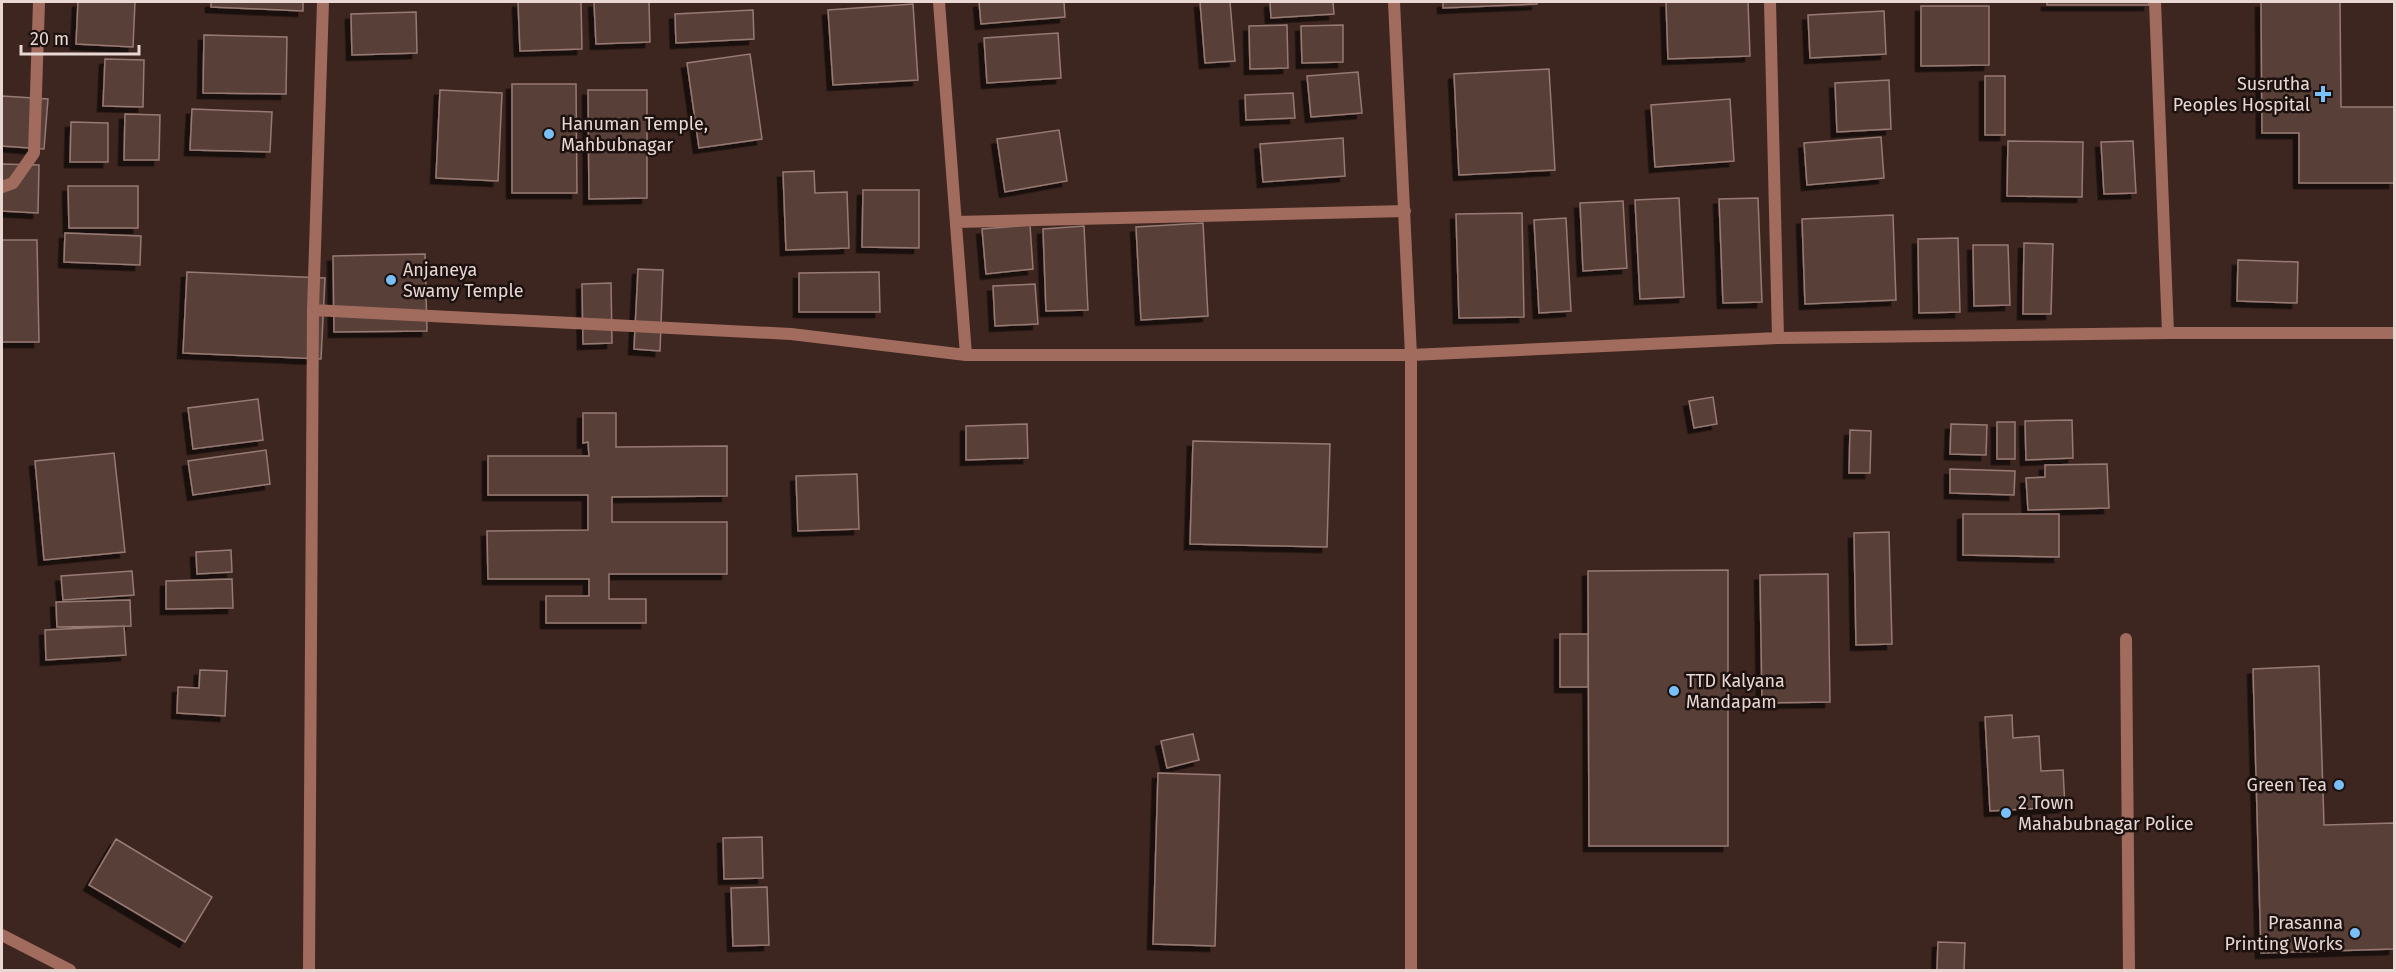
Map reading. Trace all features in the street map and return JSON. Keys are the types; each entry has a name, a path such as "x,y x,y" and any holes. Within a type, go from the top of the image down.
{"street":[{"path":"2,187 13,183 34,153 39,2"},
{"path":"309,970 313,310 323,2"},
{"path":"939,2 966,355"},
{"path":"1394,2 1412,355 1411,970"},
{"path":"1770,2 1778,338"},
{"path":"2155,2 2168,333"},
{"path":"956,222 1405,212"},
{"path":"313,310 791,334 966,355 1412,355 1778,338 2168,333 2394,333"},
{"path":"2126,639 2129,970"},
{"path":"2,935 70,970"}],"building":[{"path":"78,2 135,2 133,47 76,44"},
{"path":"211,2 303,2 303,11 211,7"},
{"path":"518,2 581,2 582,49 520,51"},
{"path":"594,2 649,2 650,42 596,44"},
{"path":"979,2 1064,2 1065,17 981,24"},
{"path":"1200,2 1230,2 1235,61 1205,63"},
{"path":"1270,2 1333,2 1334,14 1271,18"},
{"path":"1443,2 1537,2 1537,4 1443,8"},
{"path":"1666,2 1748,2 1750,56 1668,59"},
{"path":"2047,2 2149,2 2149,5 2047,5"},
{"name":"Susrutha Peoples Hospital","path":"2261,2 2340,2 2341,107 2394,107 2394,183 2299,183 2299,133 2262,133"},
{"path":"913,4 918,80 833,85 828,10"},
{"path":"1921,6 1989,6 1989,65 1921,66"},
{"path":"753,10 754,39 676,43 675,14"},
{"path":"1884,11 1886,54 1810,58 1808,15"},
{"path":"416,12 417,53 352,55 351,14"},
{"path":"1287,25 1288,68 1250,69 1249,26"},
{"path":"1343,25 1343,62 1302,63 1301,26"},
{"path":"1058,33 1061,78 987,83 984,38"},
{"path":"204,35 287,37 286,94 203,93"},
{"path":"750,54 762,139 699,148 687,63"},
{"path":"105,59 144,60 143,107 103,106"},
{"path":"1549,69 1555,170 1459,175 1454,74"},
{"path":"1358,72 1362,113 1311,117 1307,76"},
{"path":"1985,76 2005,76 2005,135 1985,135"},
{"path":"1889,80 1891,129 1837,132 1835,83"},
{"path":"512,84 576,84 577,193 512,193"},
{"path":"440,90 502,93 498,181 436,178"},
{"path":"588,90 647,90 647,198 589,199"},
{"path":"1293,93 1295,118 1246,120 1245,95"},
{"path":"2,96 48,99 44,149 2,146"},
{"path":"1730,99 1734,161 1655,167 1651,105"},
{"path":"192,109 272,112 270,152 190,150"},
{"path":"125,114 160,115 159,160 124,160"},
{"path":"71,122 108,123 108,162 70,162"},
{"path":"1059,130 1067,181 1005,192 997,139"},
{"path":"1881,137 1884,178 1807,185 1804,143"},
{"path":"1343,138 1345,176 1263,182 1260,144"},
{"path":"2008,141 2083,142 2082,197 2007,196"},
{"path":"2133,141 2136,193 2104,194 2101,142"},
{"path":"2,164 39,165 38,213 2,211"},
{"path":"814,171 815,193 847,192 849,248 786,250 783,172"},
{"path":"68,186 138,186 138,228 69,228"},
{"path":"863,190 919,190 919,248 862,247"},
{"path":"1679,198 1684,297 1640,299 1635,200"},
{"path":"1758,198 1762,302 1723,303 1719,199"},
{"path":"1623,201 1627,268 1583,271 1580,203"},
{"path":"1522,213 1524,317 1459,318 1456,214"},
{"path":"1893,215 1896,300 1805,304 1802,219"},
{"path":"1566,218 1571,311 1539,313 1534,220"},
{"path":"1203,223 1208,316 1141,320 1136,227"},
{"path":"1030,225 1033,269 986,274 982,229"},
{"path":"1084,226 1088,310 1046,311 1043,229"},
{"path":"65,233 141,236 140,265 64,262"},
{"path":"1958,238 1960,312 1919,313 1918,239"},
{"path":"2,240 37,240 39,342 2,342"},
{"path":"2024,243 2053,244 2051,314 2023,314"},
{"path":"1973,245 2008,245 2010,305 1974,306"},
{"path":"425,254 427,331 334,332 333,256"},
{"path":"2238,260 2298,262 2297,303 2237,301"},
{"path":"638,269 663,270 660,351 634,349"},
{"path":"187,272 325,278 321,359 183,353"},
{"path":"879,272 880,312 799,312 799,273"},
{"path":"611,283 612,343 583,344 582,284"},
{"path":"1035,284 1038,324 995,326 993,286"},
{"path":"1713,397 1717,424 1694,428 1689,401"},
{"path":"258,399 263,440 193,449 188,408"},
{"path":"583,413 616,413 616,447 727,446 727,496 612,497 612,522 727,522 727,574 609,574 609,599 646,599 646,623 546,623 546,596 589,596 589,579 488,579 487,531 588,530 588,495 488,495 488,456 589,456 588,442 583,443"},
{"path":"2072,420 2073,458 2026,460 2025,421"},
{"path":"1997,422 2015,422 2015,459 1997,459"},
{"path":"1027,424 1028,458 966,460 966,426"},
{"path":"1951,424 1987,425 1986,455 1950,454"},
{"path":"1850,430 1871,431 1870,473 1849,473"},
{"path":"1193,441 1330,444 1327,547 1190,544"},
{"path":"266,450 270,484 193,495 188,461"},
{"path":"114,453 125,552 44,560 35,461"},
{"path":"2107,464 2109,508 2028,510 2026,478 2045,477 2045,465"},
{"path":"1950,469 2015,471 2014,495 1950,493"},
{"path":"857,474 859,529 798,531 796,476"},
{"path":"1963,514 2059,514 2059,557 1963,555"},
{"path":"1889,532 1892,644 1856,645 1854,533"},
{"path":"231,550 232,572 197,574 196,552"},
{"path":"1728,570 1728,846 1589,846 1588,571"},
{"path":"132,571 134,595 63,600 61,576"},
{"path":"1828,574 1830,702 1762,703 1760,575"},
{"path":"232,579 233,608 166,609 166,581"},
{"path":"130,600 131,626 57,627 56,602"},
{"path":"124,626 126,655 46,660 45,630"},
{"path":"1560,634 1588,634 1588,687 1560,687"},
{"path":"2319,666 2324,825 2394,823 2394,949 2261,953 2253,669"},
{"path":"200,670 227,671 225,716 177,713 178,687 199,688"},
{"path":"2012,715 2013,738 2039,736 2041,771 2063,770 2065,807 1990,811 1985,717"},
{"path":"1193,734 1199,760 1167,768 1161,741"},
{"path":"1158,773 1220,775 1215,946 1153,944"},
{"path":"762,837 763,878 724,879 723,838"},
{"path":"116,839 212,897 185,942 89,885"},
{"path":"767,887 769,945 733,946 731,888"},
{"path":"1938,942 1965,943 1964,970 1937,970"}],"place":[{"name":"Susrutha Peoples Hospital","path":"2323,94"},
{"name":"Hanuman Temple, Mahbubnagar","path":"549,134"},
{"name":"Anjaneya Swamy Temple","path":"391,280"},
{"name":"TTD Kalyana Mandapam","path":"1674,691"},
{"name":"Green Tea","path":"2339,785"},
{"name":"2 Town Mahabubnagar Police","path":"2006,813"},
{"name":"Prasanna Printing Works","path":"2355,933"}]}
